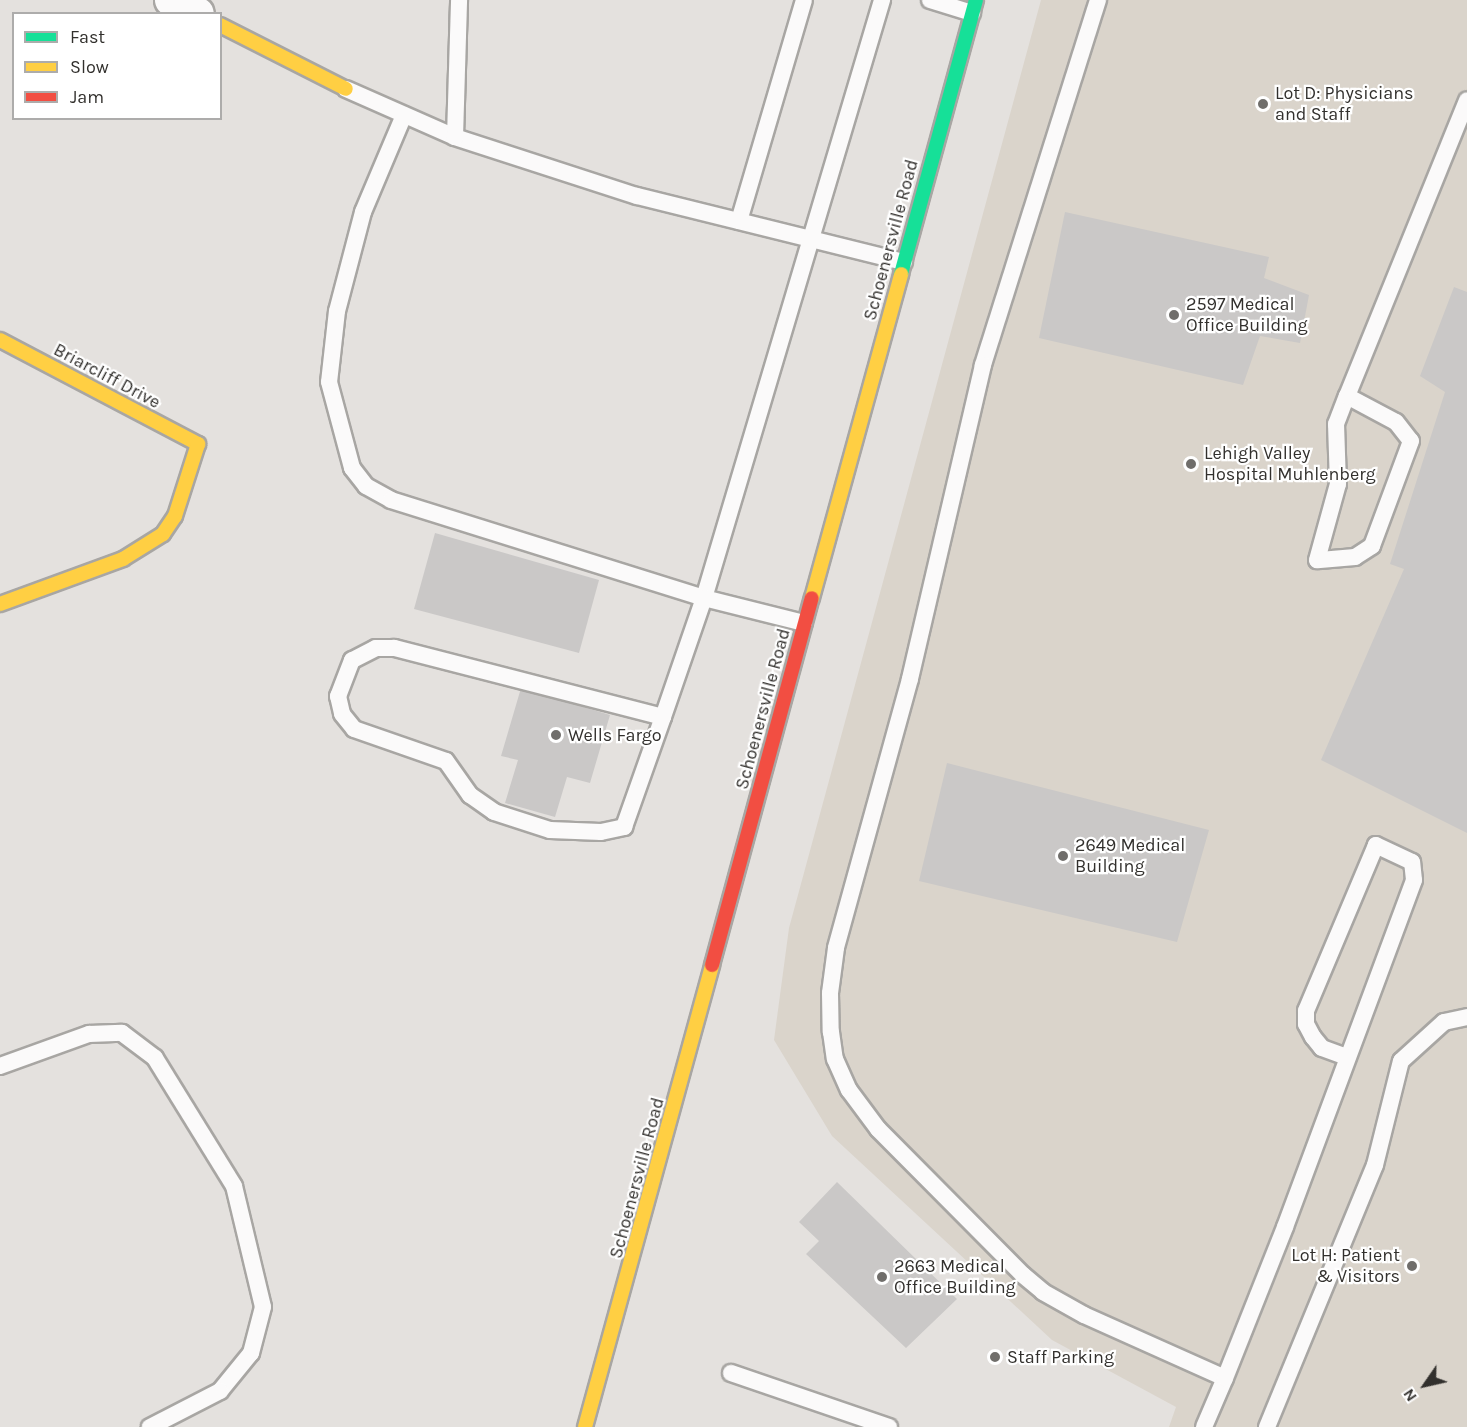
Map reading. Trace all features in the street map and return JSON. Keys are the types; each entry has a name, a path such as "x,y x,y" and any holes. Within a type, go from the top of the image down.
{"main road":[{"name":"Schoenersville Road","path":"585,1427 974,6"},
{"path":"222,26 346,89"},
{"name":"Briarcliff Drive","path":"0,340 198,444 175,516 163,534 123,559 0,604"}],"street":[{"path":"171,0 194,12"}],"lane":[{"path":"455,137 459,0"},
{"path":"739,221 804,0"},
{"path":"663,717 394,648 376,648 352,660 338,696 342,714 354,729 446,761 470,795 494,812 550,830 601,832 624,827 663,717 704,598 882,0"},
{"path":"930,0 974,6"},
{"path":"1098,0 983,365 910,679 836,948 830,993 831,1032 835,1059 849,1090 878,1129 1023,1275 1043,1292 1084,1315 1225,1378"},
{"path":"346,89 455,137 637,196 904,262"},
{"path":"1347,396 1396,422 1411,441 1372,546 1355,557 1317,560 1338,484 1336,424 1347,396 1467,100"},
{"path":"404,115 363,212 337,311 329,382 352,468 366,486 391,500 704,598 804,623"},
{"path":"1204,1427 1225,1378 1347,1057 1414,880 1412,862 1376,845 1306,1011 1306,1024 1312,1037 1322,1047 1347,1057"},
{"path":"1267,1427 1375,1165 1401,1061 1444,1022 1467,1017"},
{"path":"0,1066 89,1034 122,1033 155,1058 234,1186 263,1307 251,1353 220,1391 150,1427"},
{"path":"731,1373 890,1427"}],"shaded area":[{"name":"Lehigh Valley Hospital Muhlenberg","path":"1041,0 1467,0 1467,1427 1169,1427 1176,1407 1052,1340 832,1136 774,1040 789,928"}],"building":[{"name":"2597 Medical Office Building","path":"1065,212 1269,257 1264,278 1309,295 1300,343 1260,336 1243,385 1039,338"},
{"path":"1454,287 1467,292 1467,833 1321,760 1404,569 1390,564 1445,392 1420,376"},
{"path":"435,533 599,580 579,653 414,609"},
{"name":"Wells Fargo","path":"521,688 610,715 590,783 567,777 555,817 505,803 518,760 501,756"},
{"name":"2649 Medical Building","path":"947,763 1209,830 1177,942 919,881"},
{"name":"2663 Medical Office Building","path":"837,1182 957,1299 906,1348 806,1254 819,1241 799,1222"}],"traffic: fast":[{"path":"901,274 976,0"}],"traffic: slow":[{"path":"222,26 346,89"},
{"path":"812,598 901,274"},
{"path":"0,340 198,444 175,516 163,534 123,559 0,604"},
{"path":"585,1427 712,965"}],"traffic: jam":[{"path":"712,965 812,598"}],"place":[{"name":"Lot D: Physicians and Staff","path":"1263,104"},
{"name":"2597 Medical Office Building","path":"1174,315"},
{"name":"Lehigh Valley Hospital Muhlenberg","path":"1191,464"},
{"name":"Wells Fargo","path":"556,735"},
{"name":"2649 Medical Building","path":"1063,856"},
{"name":"Lot H: Patient & Visitors","path":"1412,1266"},
{"name":"2663 Medical Office Building","path":"882,1277"},
{"name":"Staff Parking","path":"995,1357"}]}
